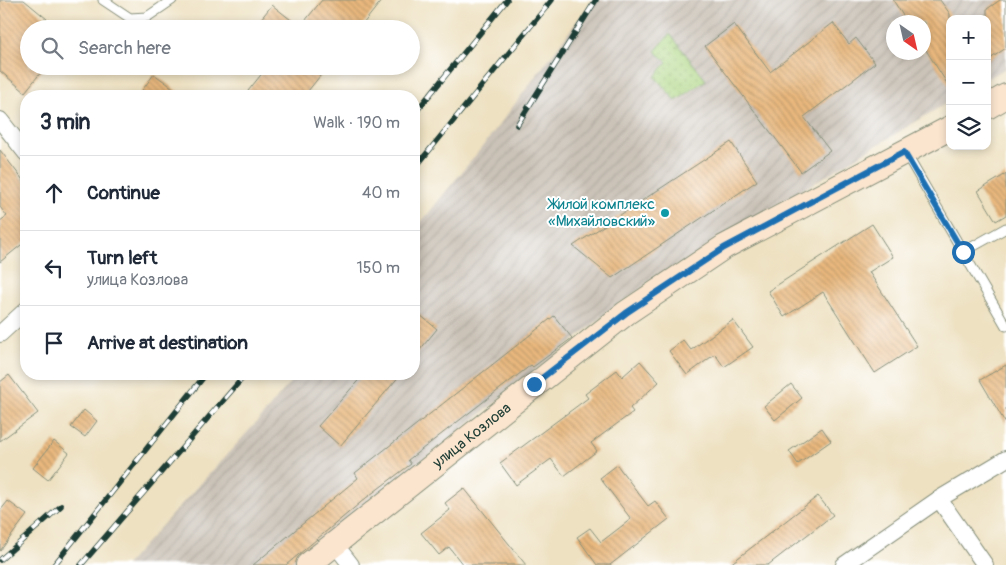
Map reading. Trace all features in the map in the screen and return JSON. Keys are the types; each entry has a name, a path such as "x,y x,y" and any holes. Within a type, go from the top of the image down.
{"street":[{"path":"990,105 1006,96"},
{"path":"0,120 20,145"},
{"name":"улица Козлова","path":"308,565 334,542 626,313 724,248 946,130"},
{"path":"0,334 20,316"},
{"path":"844,565 939,499 1006,459"},
{"path":"939,499 985,565"},
{"path":"334,542 351,565"}],"lane":[{"path":"103,0 130,18 147,17 172,0"},
{"path":"904,152 1006,326"},
{"path":"963,252 1006,228"}],"shaded area":[{"path":"593,0 1006,0 1006,68 991,77 991,15 946,15 946,103 721,239 622,302 291,565 126,565 265,413 292,380 420,380 420,224 487,141"}],"green space":[{"path":"670,34 706,80 676,101 655,77 667,62 655,51"}],"building":[{"path":"0,0 24,0 48,20 20,20 20,75 39,75 27,90 23,90 0,71"},
{"path":"322,0 382,0 366,20 306,20"},
{"path":"893,0 940,0 950,14 946,15 946,82 931,58 931,15 903,15"},
{"path":"1000,0 1006,0 1006,48 991,58 991,15 987,15 987,9"},
{"path":"272,5 291,20 260,20"},
{"path":"833,23 849,44 856,38 875,63 804,117 830,151 801,172 705,46 734,24 770,72"},
{"path":"153,75 155,75 176,90 142,90"},
{"path":"261,75 321,75 309,90 249,90"},
{"name":"Жилой комплекс «Михайловский»","path":"731,142 757,181 612,278 573,246"},
{"path":"0,150 20,176 20,246 0,262 0,221 7,216 0,207"},
{"path":"1006,174 1006,215 996,221 978,191"},
{"path":"872,224 893,257 869,272 917,346 875,373 823,292 784,317 768,291"},
{"path":"420,315 437,329 420,350"},
{"path":"554,316 572,338 533,367 531,365 408,460 411,464 366,498 286,565 253,565 358,478 355,473"},
{"path":"733,320 753,347 724,367 715,354 687,375 669,351 683,340 691,350"},
{"path":"640,361 659,382 630,408 633,412 591,443 597,451 564,476 551,459 516,485 500,463 588,398 585,394 617,370 622,377"},
{"path":"1006,365 1006,424 980,380"},
{"path":"9,375 38,413 0,441 0,382"},
{"path":"359,380 396,380 340,446 318,426"},
{"path":"791,384 802,398 775,420 764,406"},
{"path":"84,410 97,421 85,437 71,427"},
{"path":"822,428 831,441 798,464 789,451"},
{"path":"54,441 69,453 48,480 33,468"},
{"path":"617,465 648,506 655,501 669,519 610,565 597,565 577,537 590,528 601,542 631,519 600,478"},
{"path":"464,488 526,565 463,565 449,547 439,555 421,533 450,510 445,503"},
{"path":"818,496 833,515 768,565 729,565"},
{"path":"8,501 27,515 0,551 0,511"}],"railway":[{"path":"420,107 507,0"},
{"path":"420,162 552,0"},
{"path":"517,125 596,0"},
{"path":"54,565 201,380"},
{"path":"81,565 241,380"},
{"path":"0,560 61,506"}],"place":[{"name":"Жилой комплекс «Михайловский»","path":"665,213"}],"route":[{"path":"534,384 626,313 724,248 904,152 963,252"}]}
